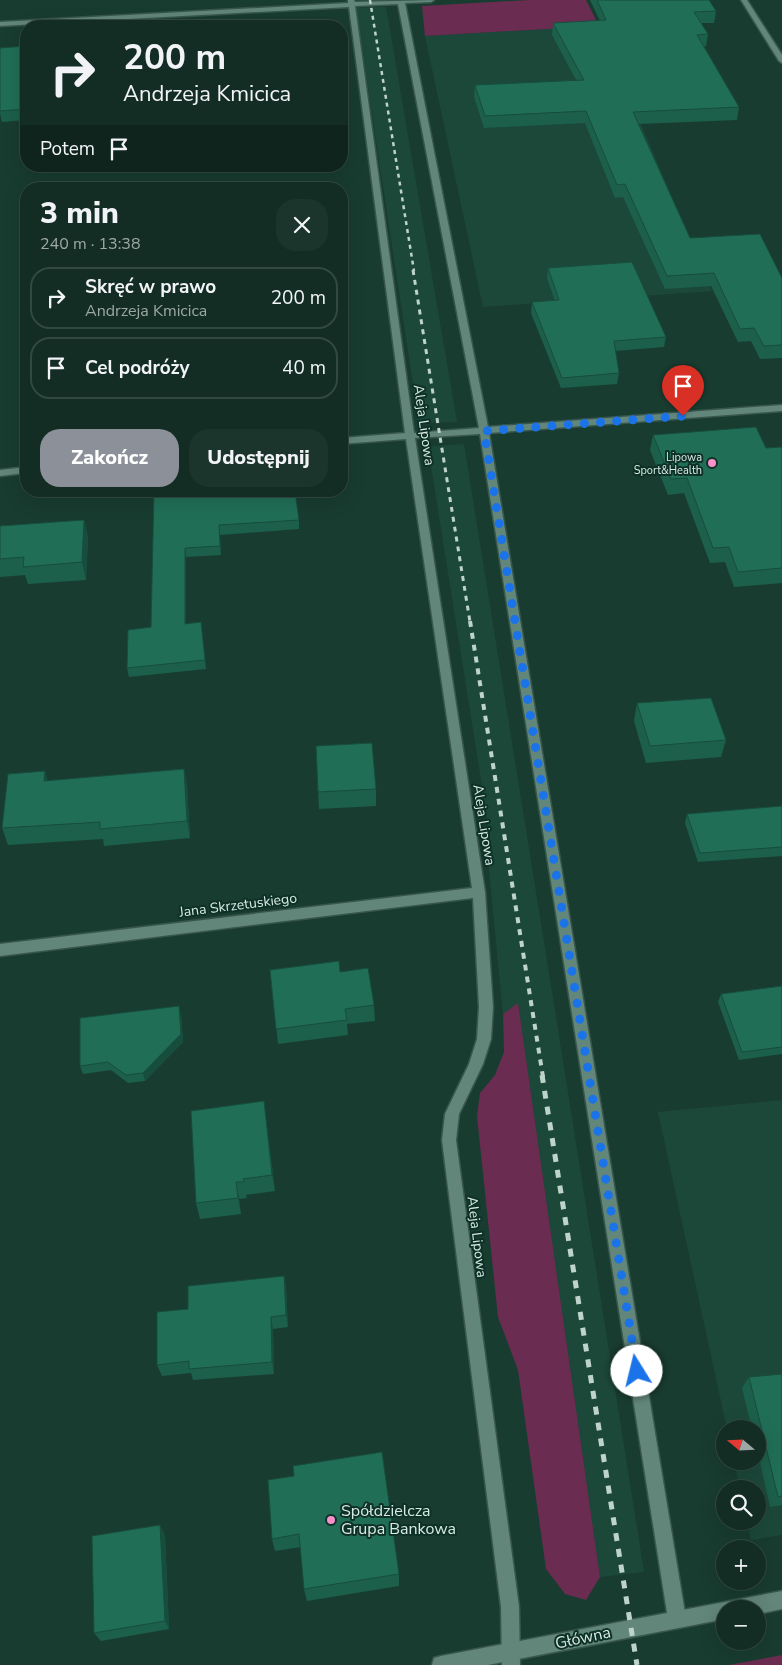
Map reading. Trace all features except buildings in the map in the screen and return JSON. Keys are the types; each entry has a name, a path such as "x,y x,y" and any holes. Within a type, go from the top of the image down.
{"street":[{"path":"64,20 351,2 431,0"},
{"path":"744,0 782,61"},
{"path":"401,1 484,431 677,1619"},
{"name":"Aleja Lipowa","path":"351,2 410,435 479,892 486,1006 484,1039 476,1064 452,1114 449,1140 510,1607 511,1658"},
{"path":"0,24 20,23"},
{"path":"348,440 782,408"},
{"path":"0,473 20,471"},
{"name":"Jana Skrzetuskiego","path":"0,950 479,892"},
{"path":"766,1603 782,1600"},
{"name":"Główna","path":"441,1665 511,1658 716,1612"}],"shaded area":[{"path":"530,0 586,0 599,26 425,36 422,6"},
{"path":"386,7 457,422 419,423 356,8"},
{"path":"599,26 712,291 483,307 425,36"},
{"path":"464,444 644,1572 600,1577 518,1004 503,1014 489,870 490,836 428,447"},
{"path":"518,1003 600,1577 586,1600 565,1594 546,1569 518,1370 498,1317 477,1116 480,1093 495,1075 504,1052 503,1014"},
{"path":"782,1100 782,1535 751,1540 749,1530 766,1530 766,1480 738,1480 736,1470 766,1470 766,1420 725,1420 658,1112"},
{"path":"782,1655 782,1665 729,1665"}],"railway":[{"path":"370,0 414,271"},
{"path":"413,270 470,622"},
{"path":"470,621 543,1077"},
{"path":"542,1075 637,1665"}],"place":[{"name":"Lipowa Sport&Health","path":"712,463"},
{"name":"Spółdzielcza Grupa Bankowa","path":"331,1520"}],"route":[{"path":"637,1371 484,431 683,416"}]}
